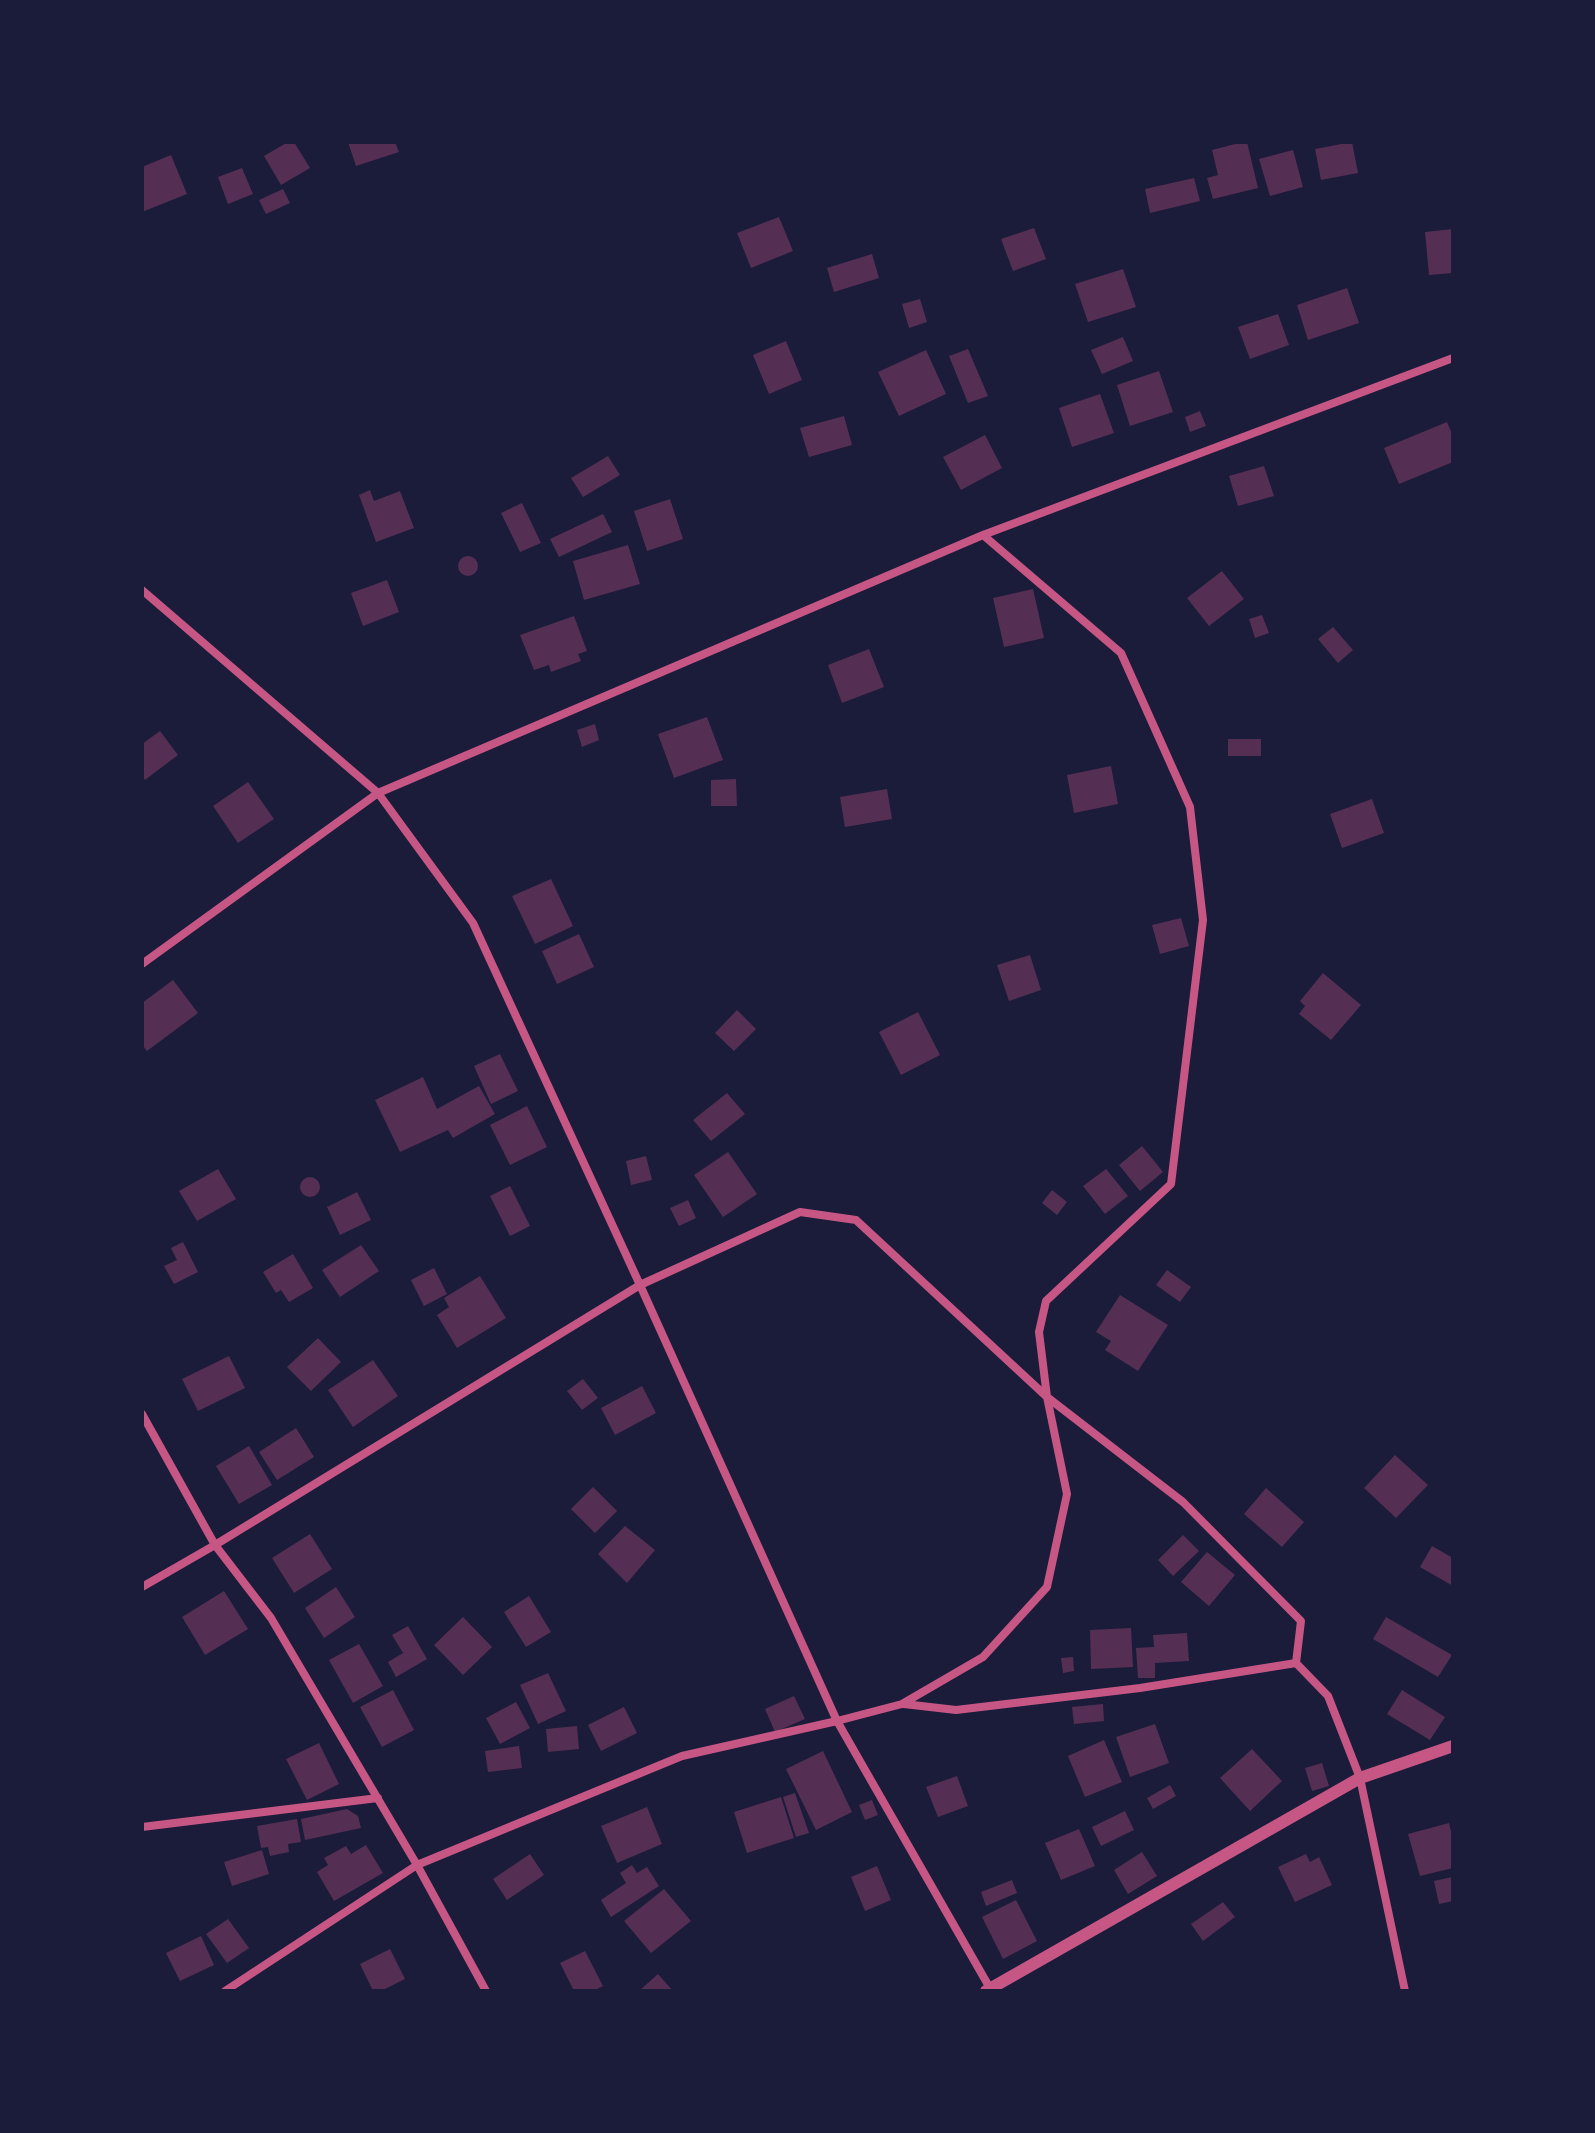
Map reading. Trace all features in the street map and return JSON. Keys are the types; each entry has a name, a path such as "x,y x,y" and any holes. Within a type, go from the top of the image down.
{"street":[{"path":"142,964 378,793 983,535 1453,358"},
{"path":"225,1991 417,1865 682,1756 902,1704 983,1657 1047,1587 1067,1494 1047,1397 1039,1332 1046,1301 1171,1184 1203,920 1190,807 1121,653 983,535"},
{"path":"142,590 378,793 473,923 837,1721 989,1990 1360,1778 1453,1746"},
{"path":"142,1587 640,1285 800,1212 856,1220 1047,1397 1183,1502 1301,1621 1296,1663"},
{"path":"142,1414 215,1545 271,1618 417,1865 486,1991"},
{"path":"902,1704 956,1710 1140,1688 1296,1663"},
{"path":"1296,1663 1328,1696 1360,1778 1405,1991"},
{"path":"142,1827 378,1798"}],"building":[{"path":"288,142 294,142 310,168 281,185 264,156"},
{"path":"348,142 395,142 399,152 356,166"},
{"path":"1247,142 1258,188 1213,199 1207,178 1218,175 1212,150"},
{"path":"1352,142 1358,173 1321,180 1315,149"},
{"path":"1293,150 1303,187 1270,196 1259,159"},
{"path":"171,155 187,194 142,212 142,167"},
{"path":"242,168 253,194 228,204 218,177"},
{"path":"1194,178 1200,201 1150,213 1145,189"},
{"path":"283,189 290,203 266,214 259,200"},
{"path":"779,217 793,251 751,268 737,233"},
{"path":"1034,228 1046,259 1013,271 1001,239"},
{"path":"1453,229 1453,273 1429,275 1425,232"},
{"path":"872,254 879,278 834,292 827,268"},
{"path":"1123,269 1136,307 1088,322 1075,284"},
{"path":"1347,288 1359,323 1308,340 1297,305"},
{"path":"920,299 927,322 909,328 902,304"},
{"path":"1278,314 1289,345 1250,359 1238,327"},
{"path":"1123,337 1133,361 1102,374 1091,350"},
{"path":"786,341 802,380 769,394 753,355"},
{"path":"968,349 988,396 968,403 949,356"},
{"path":"926,350 946,394 899,416 878,372"},
{"path":"1159,371 1173,412 1130,426 1117,385"},
{"path":"1100,394 1114,433 1072,447 1059,408"},
{"path":"1200,411 1206,426 1190,432 1185,417"},
{"path":"844,416 852,445 809,457 800,428"},
{"path":"1447,422 1453,436 1453,462 1399,484 1384,448"},
{"path":"985,435 1002,468 961,490 943,457"},
{"path":"608,456 620,475 583,497 571,478"},
{"path":"1264,466 1274,496 1238,506 1229,476"},
{"path":"370,490 374,501 400,491 414,528 376,542 359,495"},
{"path":"670,499 683,539 647,551 634,511"},
{"path":"522,503 541,543 520,552 501,513"},
{"path":"603,514 612,532 559,557 550,539"},
{"path":"628,545 640,584 584,600 573,561"},
{"path":"468,556 475,559 478,566 475,573 468,576 461,573 458,566 461,559"},
{"path":"1222,571 1244,599 1209,626 1187,598"},
{"path":"387,580 399,612 363,626 351,593"},
{"path":"1033,589 1044,638 1004,647 993,598"},
{"path":"1262,615 1269,633 1255,638 1249,619"},
{"path":"574,616 587,651 578,654 581,661 551,672 549,665 534,670 520,635"},
{"path":"1333,627 1353,650 1338,663 1318,639"},
{"path":"869,649 884,687 842,703 828,665"},
{"path":"707,717 723,760 674,778 658,734"},
{"path":"595,724 599,740 582,747 577,730"},
{"path":"160,731 178,755 145,780 142,776 142,744"},
{"path":"1228,739 1261,739 1261,756 1228,756"},
{"path":"1111,766 1118,804 1074,813 1067,775"},
{"path":"736,779 737,806 711,806 711,780"},
{"path":"248,782 274,819 238,843 213,806"},
{"path":"887,789 892,819 845,827 840,797"},
{"path":"1372,799 1384,833 1342,848 1330,814"},
{"path":"551,879 573,926 535,944 512,896"},
{"path":"1181,918 1189,946 1160,954 1152,925"},
{"path":"579,934 594,967 557,984 542,951"},
{"path":"1030,955 1041,990 1009,1001 997,965"},
{"path":"1323,973 1361,1005 1331,1040 1299,1014 1305,1006 1300,1001"},
{"path":"173,980 198,1013 147,1051 142,1045 142,1003"},
{"path":"737,1010 756,1029 734,1051 715,1033"},
{"path":"918,1012 940,1055 901,1075 879,1032"},
{"path":"500,1054 518,1091 491,1104 474,1066"},
{"path":"423,1077 437,1109 479,1086 495,1114 453,1138 448,1130 400,1152 375,1100"},
{"path":"727,1093 745,1114 711,1141 693,1120"},
{"path":"527,1106 547,1147 510,1165 490,1125"},
{"path":"1142,1146 1163,1172 1140,1191 1119,1165"},
{"path":"728,1152 757,1194 723,1217 694,1175"},
{"path":"646,1156 652,1180 631,1185 626,1161"},
{"path":"218,1169 236,1199 197,1221 179,1191"},
{"path":"1106,1169 1128,1196 1105,1214 1083,1186"},
{"path":"310,1177 317,1180 320,1187 317,1194 310,1197 303,1194 300,1187 303,1180"},
{"path":"510,1186 530,1226 510,1236 490,1196"},
{"path":"1052,1190 1067,1202 1057,1215 1042,1203"},
{"path":"357,1192 371,1220 340,1235 327,1207"},
{"path":"688,1200 696,1218 679,1226 670,1208"},
{"path":"183,1242 198,1272 174,1284 164,1266 177,1260 171,1248"},
{"path":"361,1245 379,1271 340,1297 322,1270"},
{"path":"293,1254 313,1288 289,1302 281,1290 276,1293 263,1272"},
{"path":"434,1268 447,1294 424,1306 411,1280"},
{"path":"1167,1270 1191,1287 1180,1302 1156,1285"},
{"path":"480,1276 506,1318 457,1348 437,1315 449,1307 444,1298"},
{"path":"1120,1295 1168,1325 1138,1371 1105,1350 1111,1341 1096,1332"},
{"path":"318,1338 341,1362 311,1391 287,1367"},
{"path":"229,1356 245,1388 198,1411 182,1379"},
{"path":"373,1360 398,1396 353,1427 328,1390"},
{"path":"583,1379 598,1398 582,1410 567,1391"},
{"path":"642,1386 656,1413 615,1435 601,1408"},
{"path":"296,1428 314,1457 277,1480 259,1452"},
{"path":"249,1446 272,1485 239,1504 216,1466"},
{"path":"1395,1455 1428,1485 1396,1518 1364,1488"},
{"path":"593,1487 617,1511 595,1533 571,1509"},
{"path":"1266,1488 1304,1522 1282,1547 1244,1514"},
{"path":"625,1526 655,1550 627,1583 598,1554"},
{"path":"310,1534 332,1569 294,1593 272,1558"},
{"path":"1183,1535 1199,1551 1173,1576 1158,1560"},
{"path":"1432,1546 1453,1558 1453,1586 1420,1567"},
{"path":"1207,1552 1235,1575 1209,1606 1181,1582"},
{"path":"336,1587 355,1617 324,1638 305,1608"},
{"path":"224,1591 248,1629 205,1655 182,1617"},
{"path":"529,1596 551,1632 526,1647 504,1612"},
{"path":"463,1617 492,1647 463,1675 434,1645"},
{"path":"1386,1617 1452,1655 1438,1677 1373,1639"},
{"path":"408,1626 427,1659 396,1677 388,1662 403,1653 392,1635"},
{"path":"1131,1628 1133,1667 1091,1669 1090,1630"},
{"path":"1187,1633 1189,1661 1155,1663 1155,1678 1138,1678 1136,1648 1154,1647 1153,1635"},
{"path":"359,1644 383,1686 353,1703 329,1660"},
{"path":"1073,1657 1074,1671 1063,1673 1061,1658"},
{"path":"548,1673 566,1711 538,1724 520,1685"},
{"path":"393,1690 414,1730 382,1747 360,1707"},
{"path":"1402,1690 1445,1717 1430,1740 1387,1714"},
{"path":"794,1696 805,1719 775,1732 765,1709"},
{"path":"516,1702 530,1728 500,1744 486,1718"},
{"path":"1103,1704 1104,1721 1074,1724 1072,1707"},
{"path":"624,1707 637,1733 601,1751 588,1725"},
{"path":"1155,1724 1169,1763 1130,1777 1116,1737"},
{"path":"577,1726 579,1749 548,1752 546,1729"},
{"path":"1104,1740 1122,1782 1085,1797 1068,1756"},
{"path":"319,1743 339,1784 307,1800 286,1759"},
{"path":"519,1746 522,1768 488,1772 485,1751"},
{"path":"1252,1749 1282,1781 1250,1811 1220,1778"},
{"path":"823,1751 852,1812 816,1830 786,1769"},
{"path":"1322,1763 1329,1786 1312,1791 1305,1768"},
{"path":"957,1776 968,1806 938,1817 926,1787"},
{"path":"1170,1785 1176,1796 1153,1809 1147,1798"},
{"path":"795,1793 809,1833 796,1837 783,1797"},
{"path":"781,1797 794,1838 747,1853 734,1812"},
{"path":"872,1800 878,1815 865,1820 859,1805"},
{"path":"647,1807 662,1844 617,1863 601,1826"},
{"path":"347,1809 358,1816 361,1828 305,1840 301,1819"},
{"path":"1125,1811 1134,1830 1101,1846 1092,1827"},
{"path":"297,1819 301,1842 288,1844 289,1852 270,1856 268,1847 261,1848 257,1826"},
{"path":"1449,1823 1453,1840 1453,1868 1420,1876 1408,1834"},
{"path":"1079,1829 1095,1866 1061,1880 1045,1843"},
{"path":"366,1845 383,1873 334,1901 317,1872 328,1865 324,1858 346,1846 351,1854"},
{"path":"262,1850 269,1874 232,1886 224,1862"},
{"path":"1142,1852 1157,1876 1128,1894 1114,1870"},
{"path":"530,1854 544,1875 507,1900 493,1879"},
{"path":"1306,1854 1310,1862 1319,1857 1332,1885 1295,1902 1278,1867"},
{"path":"632,1865 637,1873 647,1867 659,1886 611,1917 601,1900 626,1883 620,1873"},
{"path":"877,1866 891,1900 865,1911 851,1877"},
{"path":"1452,1877 1453,1901 1439,1904 1434,1881"},
{"path":"1012,1880 1017,1893 986,1906 981,1892"},
{"path":"664,1889 691,1921 651,1953 624,1921"},
{"path":"1016,1900 1037,1941 1003,1959 982,1917"},
{"path":"1223,1902 1235,1917 1203,1941 1191,1924"},
{"path":"228,1919 249,1948 227,1963 206,1934"},
{"path":"201,1936 214,1965 180,1981 166,1953"},
{"path":"390,1949 405,1979 381,1991 373,1991 360,1964"},
{"path":"585,1951 603,1986 593,1991 574,1991 560,1963"},
{"path":"658,1974 673,1991 639,1991"}]}
